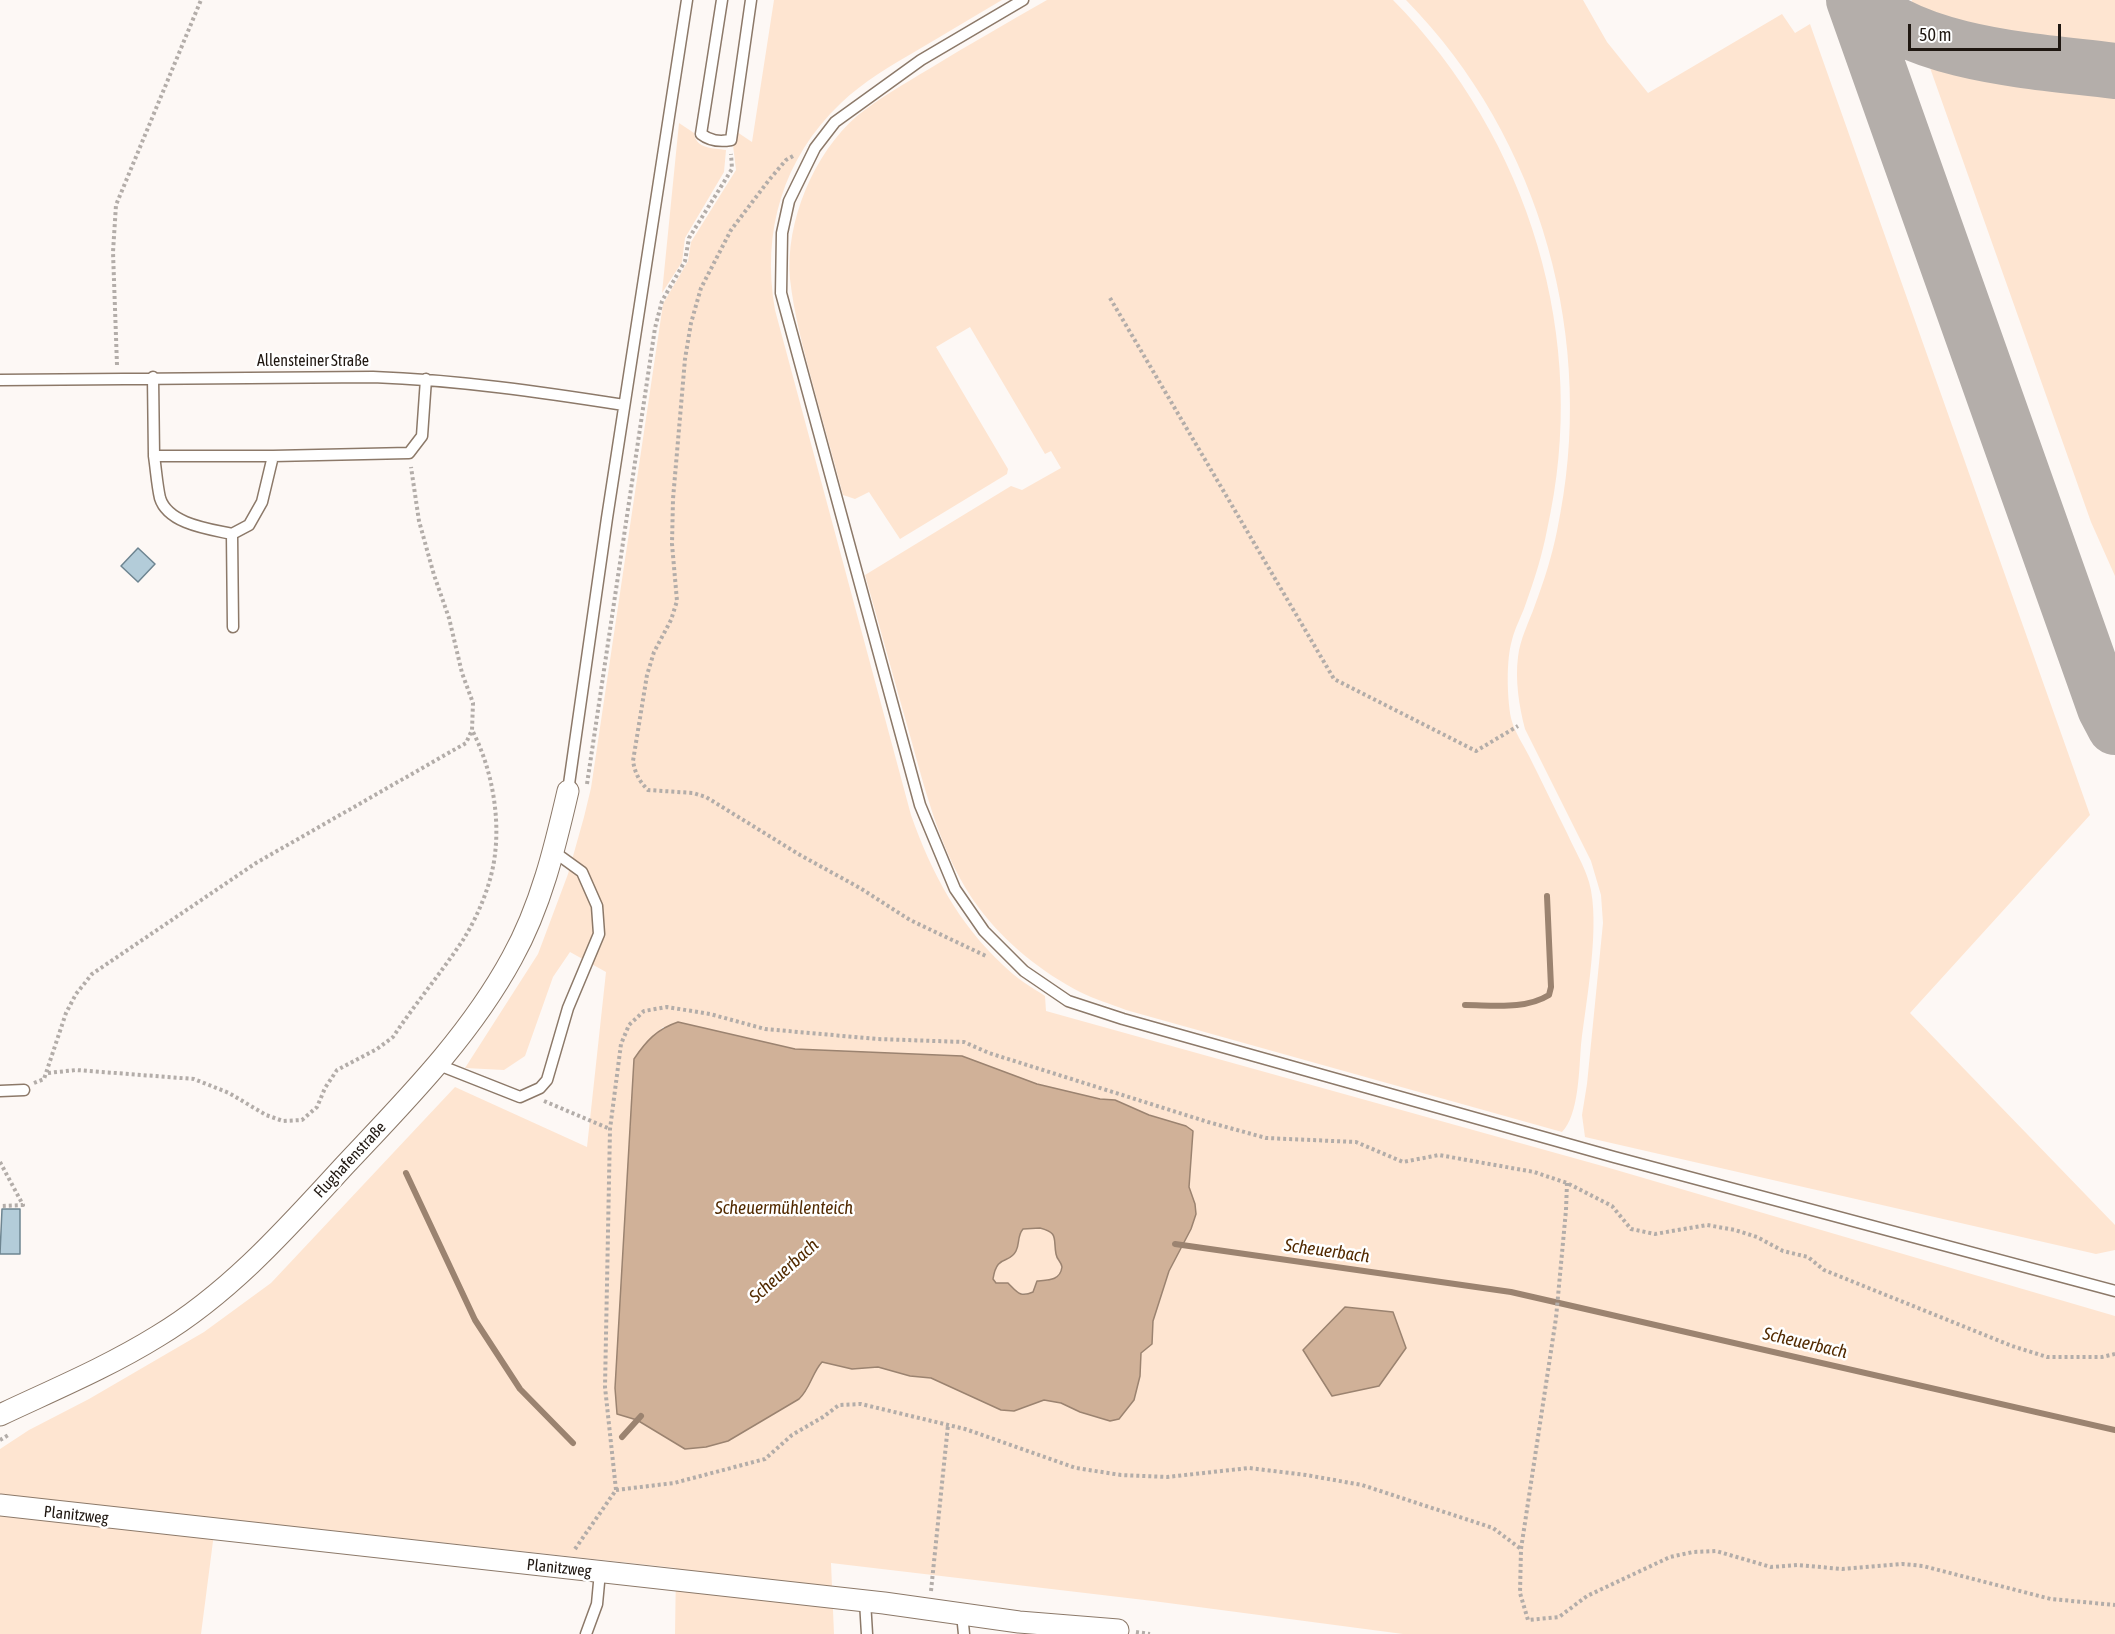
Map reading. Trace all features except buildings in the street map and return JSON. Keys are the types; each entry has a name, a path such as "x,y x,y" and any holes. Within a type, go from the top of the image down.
{"street":[{"name":"Flughafenstraße","path":"0,1415 57,1389 158,1337 225,1287 280,1235 439,1065 486,1002 513,957 529,923 553,851 577,792"},
{"name":"Planitzweg","path":"0,1505 865,1601 929,1609 963,1624 1065,1630 1118,1630"}],"lane":[{"path":"577,792 624,405 687,0"},
{"path":"722,0 701,134 708,139 722,142 730,140 751,0"},
{"path":"1023,0 921,60 835,122 811,155 789,201 782,233 781,292 920,805 955,890 984,931 1024,970 1068,1001 1124,1019 1625,1160 2115,1291"},
{"name":"Allensteiner Straße","path":"0,380 293,376 426,379 518,388 624,405"},
{"path":"153,377 154,456 161,500 169,512 190,525 232,534 249,525 262,502 273,456"},
{"path":"154,456 409,453 422,436 426,379"},
{"path":"232,534 233,627"},
{"path":"439,1065 520,1097 540,1088 547,1080 568,1008 599,934 597,906 582,872 553,851"},
{"path":"0,1091 24,1090"},
{"path":"586,1634 597,1604 600,1572"},
{"path":"865,1601 867,1634"}],"path":[{"path":"116,378 113,252 116,205 201,0"},
{"path":"577,792 655,328 662,301 685,261 689,238 732,169 730,140"},
{"path":"811,155 798,153 786,160 751,201 715,258 701,288 691,322 685,359 673,499 672,544 677,601 671,620 654,652 647,675 633,761 635,772 648,790 706,797 910,920 988,957 1003,950"},
{"path":"1110,298 1334,679 1476,750 1518,726"},
{"path":"24,1090 44,1079 66,1013 76,994 92,974 256,863 466,743 472,730 473,704 419,521 409,453"},
{"path":"47,1073 76,1070 194,1079 229,1093 266,1116 283,1121 302,1119 317,1107 325,1088 337,1070 393,1037 463,939 479,907 489,882 495,855 496,826 487,766 472,730"},
{"path":"561,1568 616,1490 605,1387 610,1129 621,1044 629,1025 644,1011 667,1006 710,1014 765,1029 877,1039 963,1042 1009,1059 1266,1138 1356,1142 1403,1162 1438,1155 1534,1172 1567,1183 1612,1206 1631,1229 1655,1234 1707,1225 1735,1230 1757,1237 1783,1251 1808,1257 1824,1270 2012,1346 2047,1357 2102,1357 2115,1354"},
{"path":"527,1094 610,1129"},
{"path":"0,1162 23,1205 2,1206"},
{"path":"1567,1183 1560,1288 1521,1549 1520,1593 1528,1620 1559,1617 1587,1596 1670,1557 1693,1552 1716,1551 1771,1567 1798,1565 1842,1569 1903,1564 1923,1566 2051,1599 2115,1605"},
{"path":"616,1490 674,1482 765,1459 792,1435 839,1405 861,1404 948,1425 1076,1468 1121,1475 1167,1477 1249,1468 1362,1485 1493,1528 1521,1549"},
{"path":"929,1609 948,1425"}],"shaded area":[{"path":"774,0 1002,0 896,62 858,88 821,124 791,172 774,225 771,252 771,281 775,310 911,815 948,897 988,950 1004,966 1045,996 1046,1011 1606,1167 2115,1316 2115,1634 1403,1634 1153,1601 831,1563 834,1634 675,1634 676,1568 216,1518 201,1634 0,1634 0,1449 29,1430 89,1399 204,1332 271,1283 455,1087 587,1147 606,972 570,952 553,977 525,1056 504,1070 465,1068 538,954 568,874 591,788 663,304 688,261 691,242 736,170 733,145 737,139 737,132 752,142","holes":["663,1027 795,1049 962,1056 1037,1084 1100,1099 1116,1100 1149,1115 1186,1126 1192,1131 1189,1187 1191,1229 1169,1271 1153,1321 1152,1344 1141,1353 1140,1376 1134,1400 1119,1419 1109,1421 1061,1403 1044,1400 1024,1408 1001,1410 931,1378 910,1376 878,1367 852,1369 822,1362 799,1399 728,1441 706,1447 685,1448 637,1420 617,1414 615,1388 634,1059"]},
{"path":"1047,0 1393,0 1440,55 1481,114 1513,178 1538,246 1553,315 1561,386 1559,458 1547,530 1532,587 1510,648 1508,679 1510,709 1516,733 1584,869 1589,882 1594,919 1577,1091 1572,1115 1562,1132 1126,1010 1085,995 1052,976 1012,945 979,908 954,867 929,801 865,575 1011,486 1022,490 1061,468 1051,451 1045,454 970,327 936,347 1008,469 1007,474 900,539 869,492 855,499 843,495 794,305 790,279 792,235 806,190 816,169 828,149 857,116 892,91"},
{"path":"1406,0 1583,0 1607,42 1648,93 1782,14 1795,33 1810,24 2090,815 1910,1013 2115,1225 2115,1250 2096,1254 1585,1137 1582,1115 1603,923 1601,895 1591,861 1525,729 1517,684 1521,644 1545,578 1555,540 1568,460 1570,388 1563,317 1548,247 1524,179 1493,115 1453,55"},
{"path":"1912,0 2115,0 2115,50 1975,29 1927,14 1911,4"},
{"path":"1929,65 1945,72 2115,96 2115,576 2091,522"},
{"path":"679,123 694,133 695,138 702,145 726,150 724,172 685,238 682,262 662,293"},
{"path":"1040,1228 1053,1234 1057,1256 1063,1267 1059,1275 1053,1279 1037,1281 1033,1292 1026,1294 1002,1283 996,1283 993,1279 997,1266 1013,1255 1023,1229"}],"water":[{"name":"Scheuermühlenteich","path":"678,1022 795,1049 962,1056 1037,1084 1100,1099 1115,1100 1149,1115 1186,1126 1193,1131 1189,1187 1196,1214 1191,1229 1169,1271 1153,1321 1152,1344 1141,1353 1140,1376 1134,1400 1119,1419 1110,1421 1080,1412 1061,1403 1044,1400 1014,1411 1001,1410 931,1378 910,1376 878,1367 852,1369 822,1362 799,1399 728,1441 706,1447 685,1449 637,1420 617,1414 615,1388 634,1059 653,1036","holes":["1040,1228 1053,1234 1057,1256 1062,1267 1059,1275 1053,1279 1037,1281 1033,1292 1025,1294 1019,1293 1008,1283 996,1283 993,1279 997,1266 1013,1255 1023,1229"]},
{"path":"1345,1307 1393,1312 1406,1348 1379,1386 1332,1396 1303,1350"}],"waterway":[{"path":"1465,1005 1519,1005 1540,1000 1549,995 1551,987 1547,896"},
{"name":"Scheuerbach","path":"406,1173 475,1320 520,1389 573,1443"},
{"name":"Scheuerbach","path":"1175,1244 1511,1292 2115,1430"},
{"name":"Scheuerbach","path":"622,1437 641,1416"}],"taxiway":[{"path":"1854,0 2105,708 2115,727"},
{"path":"1860,0 1885,19 1914,33 1946,44 2016,59 2115,71"}]}
